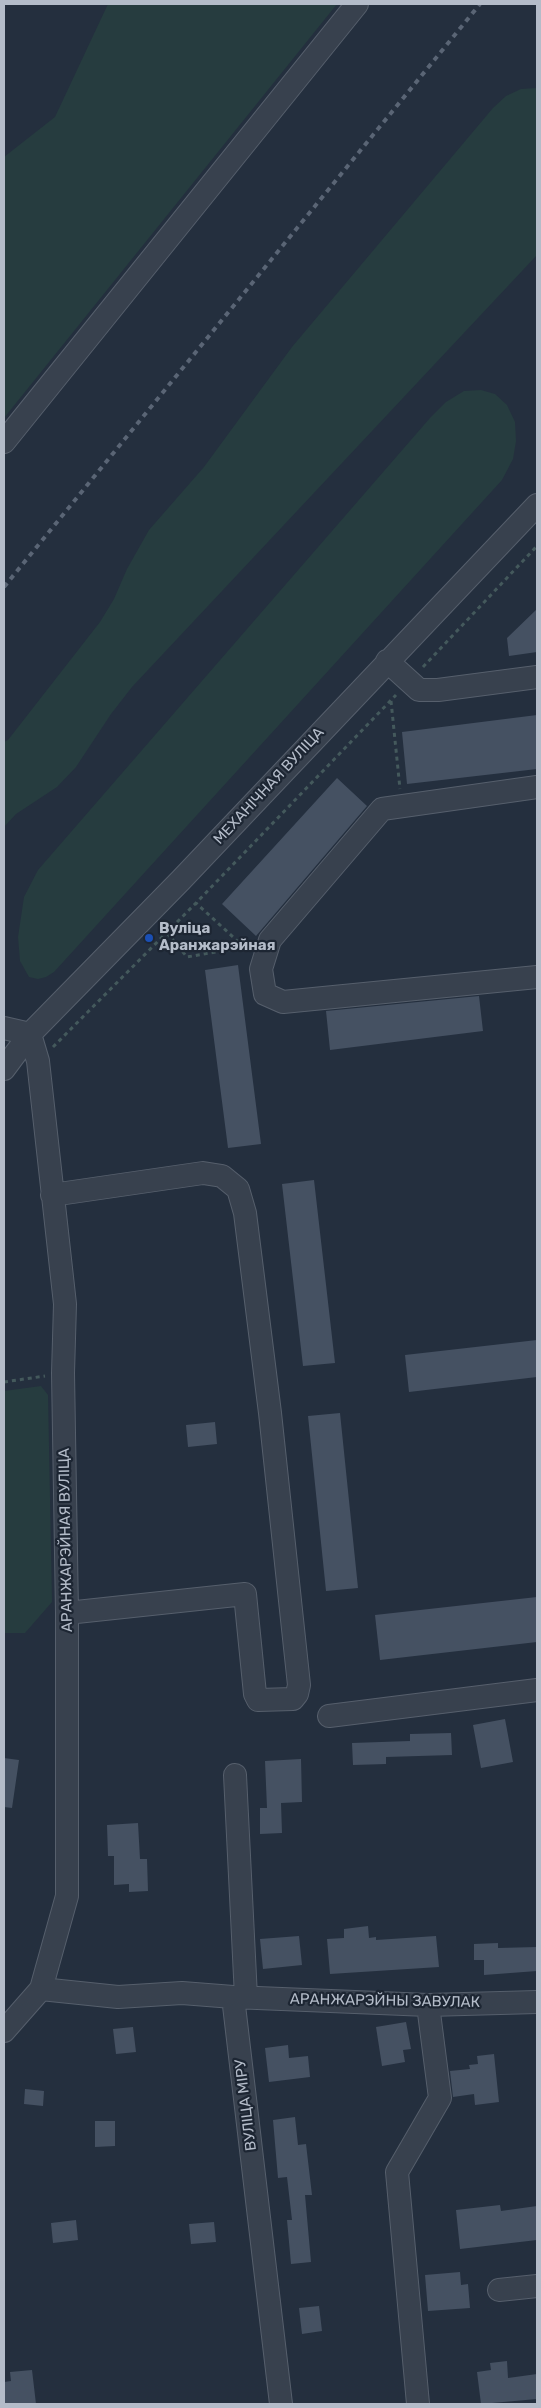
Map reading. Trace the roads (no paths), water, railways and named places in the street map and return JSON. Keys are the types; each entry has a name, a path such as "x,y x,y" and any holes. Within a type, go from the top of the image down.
{"street":[{"path":"4,442 357,4"},
{"name":"МЕХАНІЧНАЯ ВУЛІЦА","path":"4,1069 30,1034 181,880 537,504"},
{"path":"387,661 419,690 438,690 537,677"},
{"path":"537,787 382,809 270,940 261,969 264,994 283,1002 537,977"},
{"path":"4,1028 30,1034"},
{"name":"АРАНЖАРЭЙНАЯ ВУЛІЦА","path":"4,2031 41,1989 67,1896 67,1613 63,1373 65,1304 38,1061 30,1034"},
{"path":"52,1195 203,1173 222,1176 238,1189 245,1213 270,1413 299,1685 297,1694 293,1699 258,1700 255,1694 245,1594 67,1613"},
{"path":"329,1716 537,1690"},
{"name":"ВУЛІЦА МІРУ","path":"235,1775 240,1997 281,2404"},
{"path":"41,1989 118,1997 182,1993 240,1997"},
{"name":"АРАНЖАРЭЙНЫ ЗАВУЛАК","path":"240,1997 428,2005 537,2002"},
{"path":"418,2404 397,2172 440,2098 428,2005"},
{"path":"499,2290 537,2286"}],"railway":[{"path":"4,587 480,4"}],"place":[{"name":"Вуліца Аранжарэйная","path":"149,938"}]}
